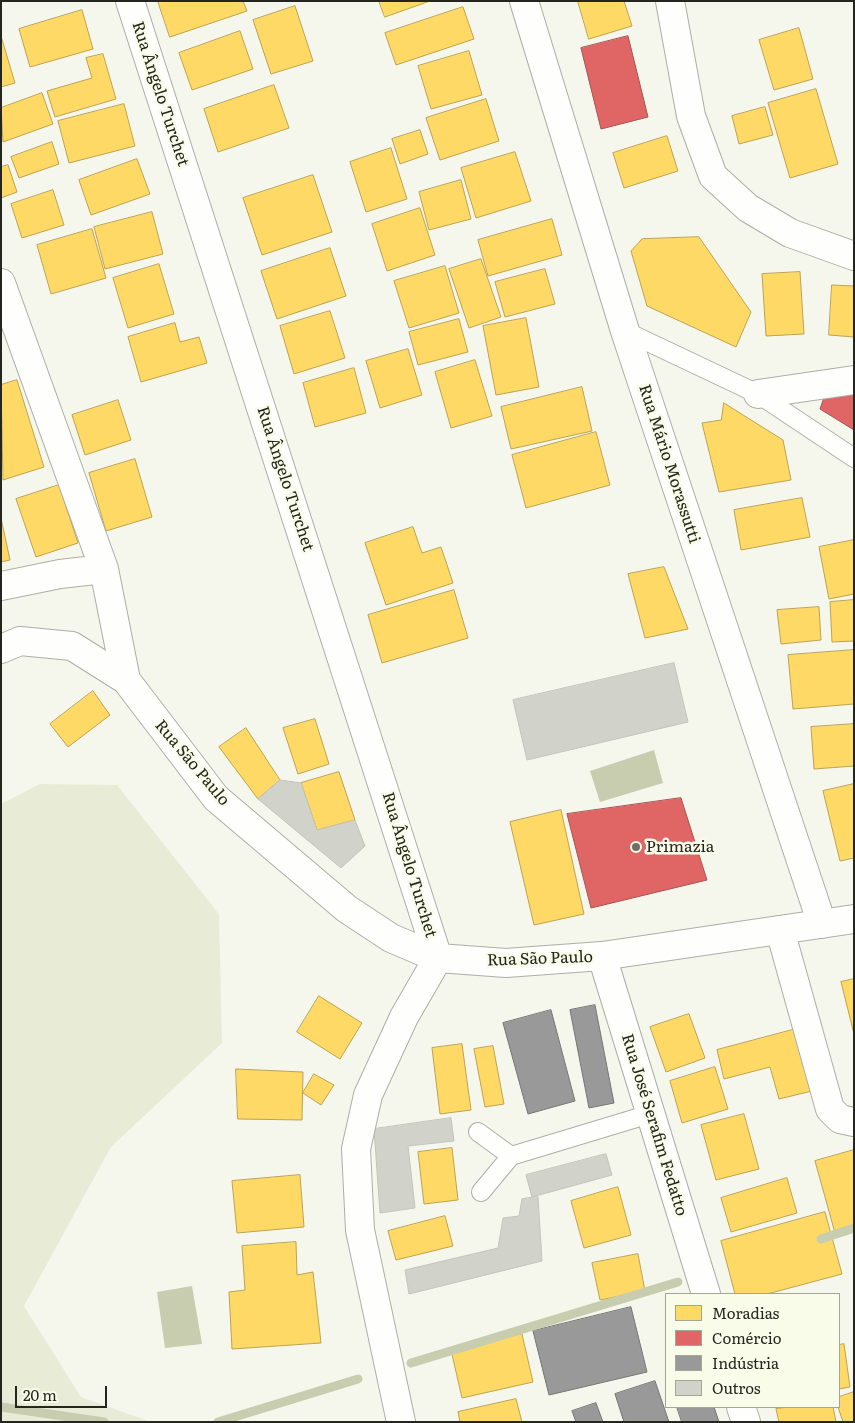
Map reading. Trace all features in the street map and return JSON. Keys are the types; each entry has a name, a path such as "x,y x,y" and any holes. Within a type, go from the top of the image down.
{"street":[{"name":"Rua Ângelo Turchet","path":"130,1 438,958"},
{"name":"Rua Mário Morassutti","path":"524,1 624,331 822,924"},
{"path":"670,1 691,116 713,176 748,208 790,233 854,256"},
{"path":"1,284 104,569 126,680"},
{"path":"758,394 854,380"},
{"path":"1,586 60,574 104,569"},
{"path":"1,649 20,641 72,646 126,680"},
{"name":"Rua São Paulo","path":"126,680 216,798 347,909 391,938 438,958 506,963 602,956 854,919"},
{"path":"780,930 830,1109 840,1119 854,1122"},
{"name":"Rua José Serafim Fedatto","path":"602,956 706,1293"},
{"path":"401,1422 360,1230 356,1149 368,1095 404,1017 438,958"},
{"path":"741,1408 746,1422"}],"lane":[{"path":"624,331 758,394 854,458"},
{"path":"481,1192 511,1156 650,1114"},
{"path":"478,1132 511,1156"}],"shaded area":[{"path":"654,750 663,783 600,802 590,771"},
{"path":"40,784 117,785 219,914 222,1043 111,1147 24,1306 81,1397 151,1422 1,1422 1,804"},
{"path":"192,1286 202,1344 165,1348 157,1292"}],"building: Moradias":[{"path":"158,1 243,1 247,11 170,37"},
{"path":"379,1 430,1 385,17"},
{"path":"578,1 624,1 632,26 589,39"},
{"path":"295,6 313,61 271,74 253,20"},
{"path":"463,7 474,39 396,65 385,33"},
{"path":"82,10 93,49 30,67 19,29"},
{"path":"799,28 813,79 774,90 759,40"},
{"path":"240,31 253,69 192,90 179,53"},
{"path":"1,36 15,83 1,87"},
{"path":"469,51 482,95 431,109 418,66"},
{"path":"103,54 116,99 55,117 47,91 92,78 86,58"},
{"path":"274,85 289,128 218,152 204,109"},
{"path":"816,89 838,164 790,178 768,103"},
{"path":"42,93 53,124 3,142 1,108"},
{"path":"486,99 499,141 440,160 426,118"},
{"path":"124,104 135,146 69,163 58,121"},
{"path":"765,107 773,135 739,144 732,116"},
{"path":"420,130 428,154 400,164 392,139"},
{"path":"667,136 678,171 624,188 613,153"},
{"path":"52,142 59,164 19,178 11,157"},
{"path":"391,148 407,199 366,212 350,162"},
{"path":"515,152 531,201 476,218 461,168"},
{"path":"137,159 150,194 91,215 79,180"},
{"path":"8,165 17,192 1,198 1,167"},
{"path":"313,175 332,232 262,255 243,198"},
{"path":"461,180 471,219 429,230 419,192"},
{"path":"53,190 64,225 22,238 11,204"},
{"path":"420,208 435,255 387,271 372,224"},
{"path":"152,212 163,254 105,269 94,227"},
{"path":"552,219 562,255 488,276 478,240"},
{"path":"92,229 106,278 51,294 37,245"},
{"path":"699,237 751,312 736,347 647,306 631,251 642,239"},
{"path":"330,248 346,296 277,319 261,271"},
{"path":"481,259 501,317 469,328 449,269"},
{"path":"159,264 174,314 128,328 113,278"},
{"path":"445,266 459,313 409,328 394,281"},
{"path":"545,269 555,304 505,317 495,282"},
{"path":"800,272 804,334 766,336 762,274"},
{"path":"832,285 854,286 854,337 829,335"},
{"path":"330,311 345,358 294,374 280,326"},
{"path":"526,318 539,387 496,395 483,326"},
{"path":"459,319 468,352 418,365 409,332"},
{"path":"175,323 180,342 199,337 207,363 141,382 128,337"},
{"path":"408,349 422,395 380,408 366,361"},
{"path":"475,360 492,416 451,428 435,372"},
{"path":"354,368 366,413 315,427 303,383"},
{"path":"17,380 44,467 3,480 1,385"},
{"path":"582,387 592,431 511,449 501,407"},
{"path":"118,400 131,440 85,455 72,415"},
{"path":"724,403 783,440 791,480 719,492 702,423 721,420"},
{"path":"596,432 610,485 526,508 512,455"},
{"path":"135,459 152,517 106,531 89,473"},
{"path":"59,485 78,543 36,557 16,499"},
{"path":"802,498 810,537 741,550 734,510"},
{"path":"1,518 10,560 1,562"},
{"path":"413,527 422,553 441,547 453,583 386,605 365,543"},
{"path":"854,540 854,594 829,599 819,547"},
{"path":"664,567 688,629 645,638 628,574"},
{"path":"454,590 468,638 382,663 368,615"},
{"path":"854,600 854,641 832,642 830,602"},
{"path":"819,607 821,640 781,644 777,610"},
{"path":"854,650 854,704 793,709 788,655"},
{"path":"93,691 110,715 68,747 50,724"},
{"path":"315,719 329,764 298,774 283,728"},
{"path":"854,724 854,766 814,769 811,727"},
{"path":"246,728 280,780 258,799 219,747"},
{"path":"339,772 355,820 317,830 301,783"},
{"path":"854,784 854,858 840,861 823,791"},
{"path":"561,810 584,914 534,925 510,822"},
{"path":"854,979 854,1034 841,982"},
{"path":"319,996 362,1023 340,1059 297,1032"},
{"path":"689,1014 705,1058 666,1072 650,1027"},
{"path":"796,1029 812,1091 779,1099 770,1067 724,1079 717,1050"},
{"path":"462,1044 471,1110 440,1114 432,1048"},
{"path":"493,1046 504,1104 485,1107 474,1049"},
{"path":"715,1067 728,1109 682,1123 670,1081"},
{"path":"236,1069 303,1072 302,1120 238,1119"},
{"path":"314,1074 334,1085 321,1105 303,1093"},
{"path":"744,1114 759,1169 716,1180 701,1125"},
{"path":"452,1148 458,1200 424,1204 418,1152"},
{"path":"854,1150 854,1228 835,1233 815,1161"},
{"path":"300,1175 304,1227 237,1233 232,1181"},
{"path":"787,1178 797,1213 731,1232 721,1198"},
{"path":"618,1187 631,1235 584,1248 571,1201"},
{"path":"825,1212 842,1274 771,1293 735,1293 721,1241"},
{"path":"445,1216 453,1246 396,1260 388,1231"},
{"path":"296,1242 297,1275 313,1272 321,1343 232,1349 229,1292 245,1290 242,1246"},
{"path":"638,1254 645,1291 600,1300 592,1263"},
{"path":"522,1334 533,1382 462,1398 451,1350"},
{"path":"844,1344 850,1387 840,1389 840,1345"},
{"path":"854,1392 854,1422 843,1422 838,1408 840,1408 840,1397"},
{"path":"516,1399 522,1422 460,1422 458,1412"},
{"path":"833,1408 836,1422 779,1422 776,1409"}],"building: Comércio":[{"path":"628,36 648,117 601,129 581,48"},
{"path":"854,386 854,430 820,409 827,389"},
{"name":"Primazia","path":"681,798 707,880 591,908 567,814"}],"building: Indústria":[{"path":"595,1005 614,1103 589,1108 570,1010"},
{"path":"551,1010 575,1101 528,1114 503,1023"},
{"path":"631,1307 647,1372 549,1395 533,1331"},
{"path":"655,1381 669,1422 624,1422 615,1394"},
{"path":"596,1403 603,1422 576,1422 572,1411"},
{"path":"677,1408 714,1408 719,1422 682,1422"}],"building: Outros":[{"path":"674,663 688,722 527,760 513,700"},
{"path":"280,780 301,783 317,830 355,820 365,846 341,868 258,799"},
{"path":"451,1118 454,1141 408,1146 415,1208 380,1213 374,1129"},
{"path":"606,1154 612,1175 532,1197 526,1175"},
{"path":"538,1197 542,1261 409,1294 405,1270 498,1248 503,1218 519,1216 522,1199"}],"waterway":[{"path":"821,1239 854,1228"},
{"path":"411,1363 678,1282"},
{"path":"218,1422 358,1379"},
{"path":"1,1407 104,1422"}],"place":[{"name":"Primazia","path":"636,847"}]}
